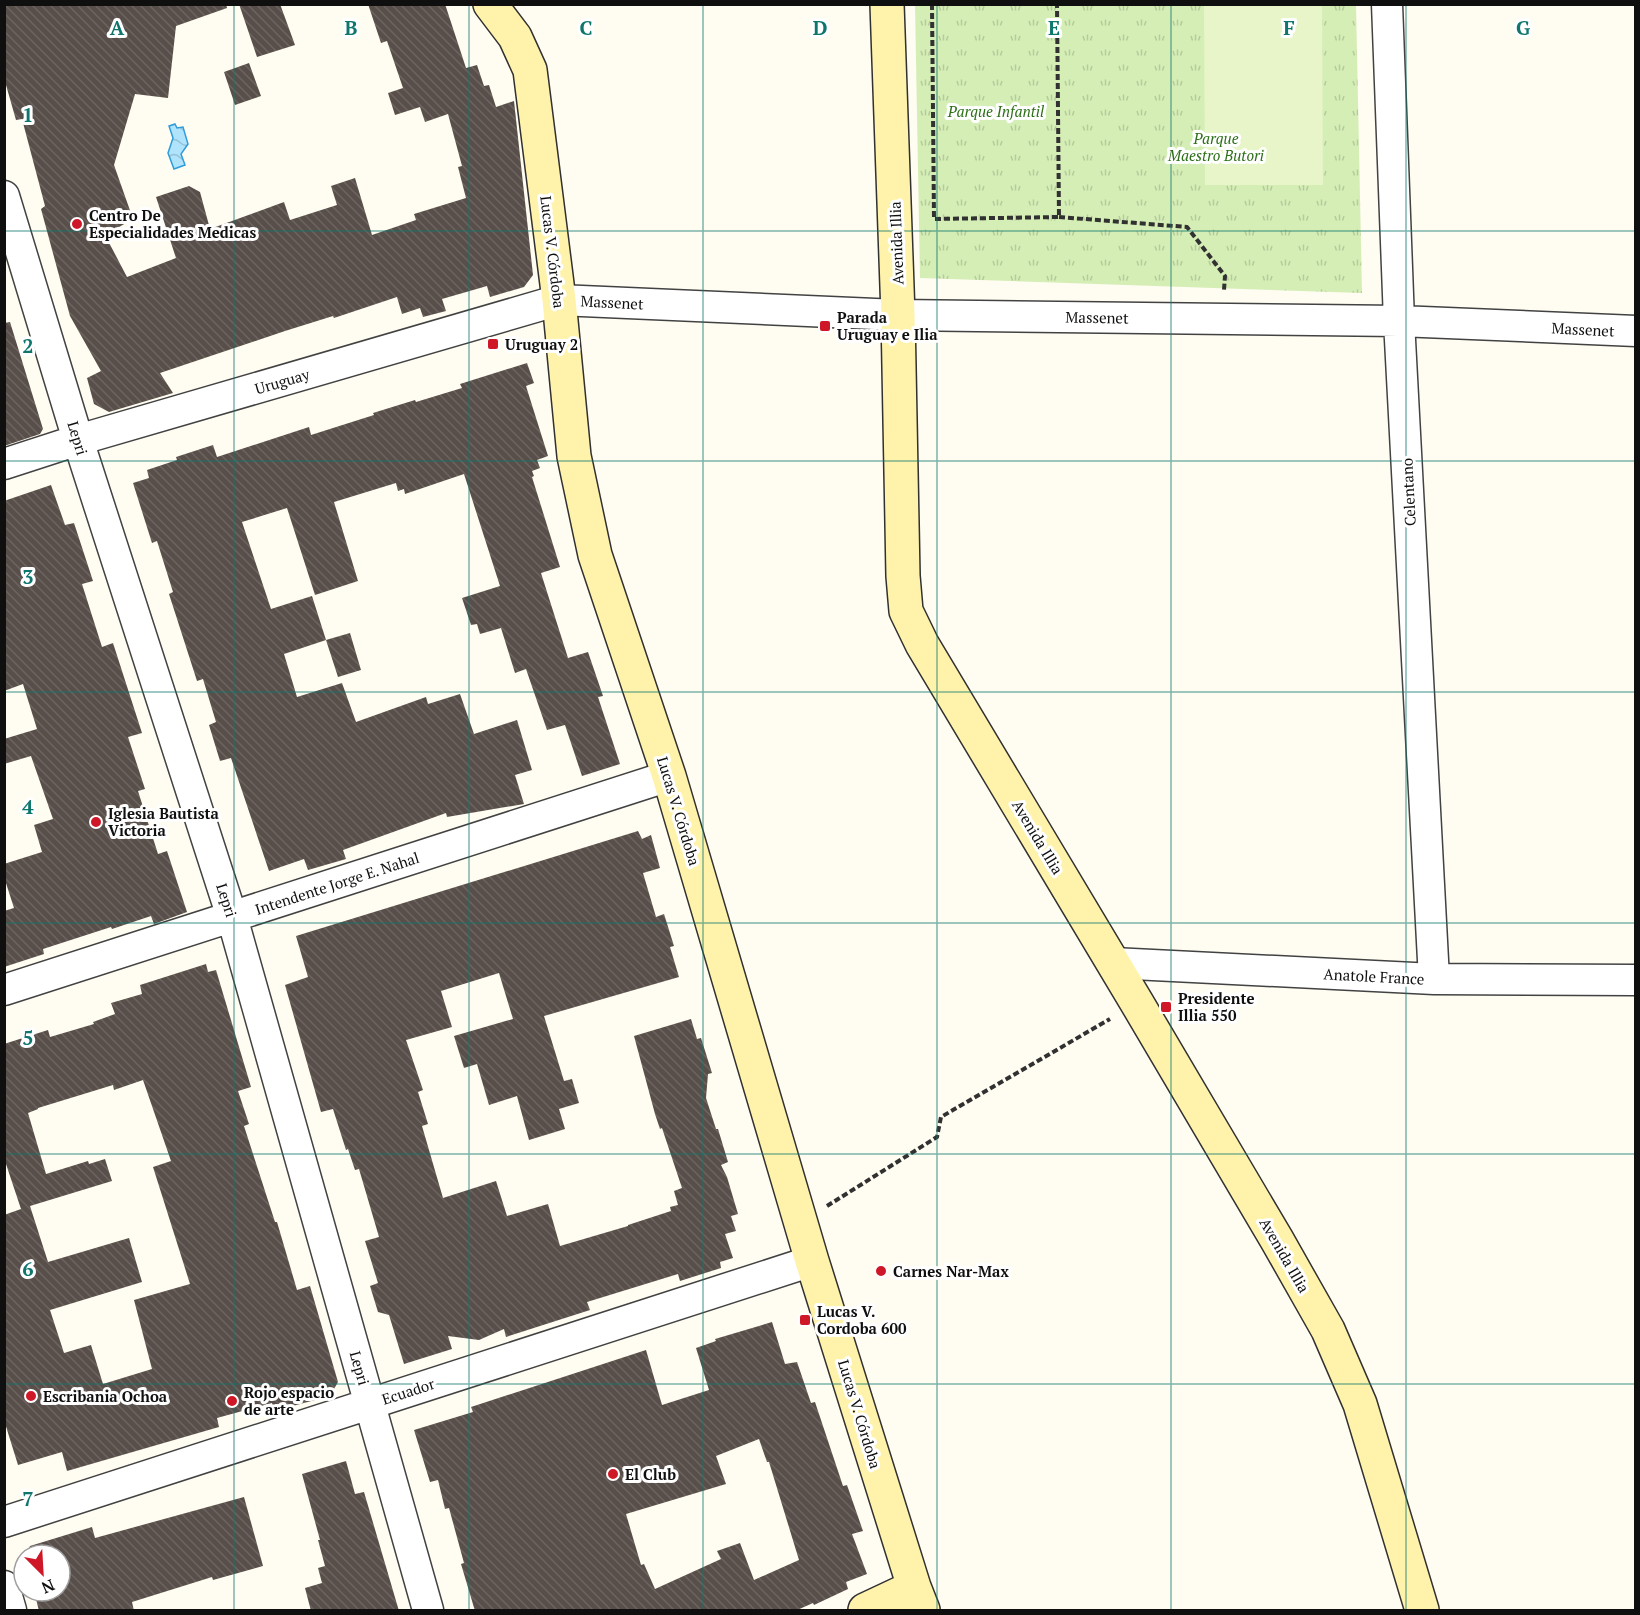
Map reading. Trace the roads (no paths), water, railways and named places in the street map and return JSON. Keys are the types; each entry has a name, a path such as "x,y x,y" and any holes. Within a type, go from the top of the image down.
{"street":[{"name":"Lucas V. Córdoba","path":"490,4 515,37 530,70 559,300 574,456 594,555 669,776 812,1261 918,1599"},
{"name":"Avenida Illia","path":"887,4 898,315 903,576 906,611 922,644 1277,1240 1328,1330 1360,1404 1422,1611"},
{"name":"Celentano","path":"1387,4 1399,321 1434,979"},
{"name":"Lepri","path":"4,196 78,440 232,917 428,1611"},
{"name":"Massenet","path":"559,300 898,315 1399,321 1635,331"},
{"name":"Uruguay","path":"4,464 78,440 559,300"},
{"name":"Intendente Jorge E. Nahal","path":"4,990 669,776"},
{"name":"Anatole France","path":"1113,963 1434,979 1635,980"},
{"name":"Ecuador","path":"4,1521 812,1261"},
{"path":"4,1586 11,1611"},
{"path":"865,1611 918,1599"}],"water":[{"path":"175,124 177,128 183,127 188,144 181,154 185,165 174,169 168,153 173,138 169,126"}],"place":[{"name":"Centro De Especialidades Medicas","path":"77,224"},
{"name":"Parada Uruguay e Ilia","path":"825,326"},
{"name":"Uruguay 2","path":"493,344"},
{"name":"Iglesia Bautista Victoria","path":"96,822"},
{"name":"Presidente Illia 550","path":"1166,1007"},
{"name":"Carnes Nar-Max","path":"881,1271"},
{"name":"Lucas V. Cordoba 600","path":"805,1320"},
{"name":"Escribania Ochoa","path":"31,1396"},
{"name":"Rojo espacio de arte","path":"232,1401"},
{"name":"El Club","path":"613,1474"}],"park label":[{"name":"Parque Infantil","path":"996,111"},
{"name":"Parque Maestro Butori","path":"1216,146"}]}
